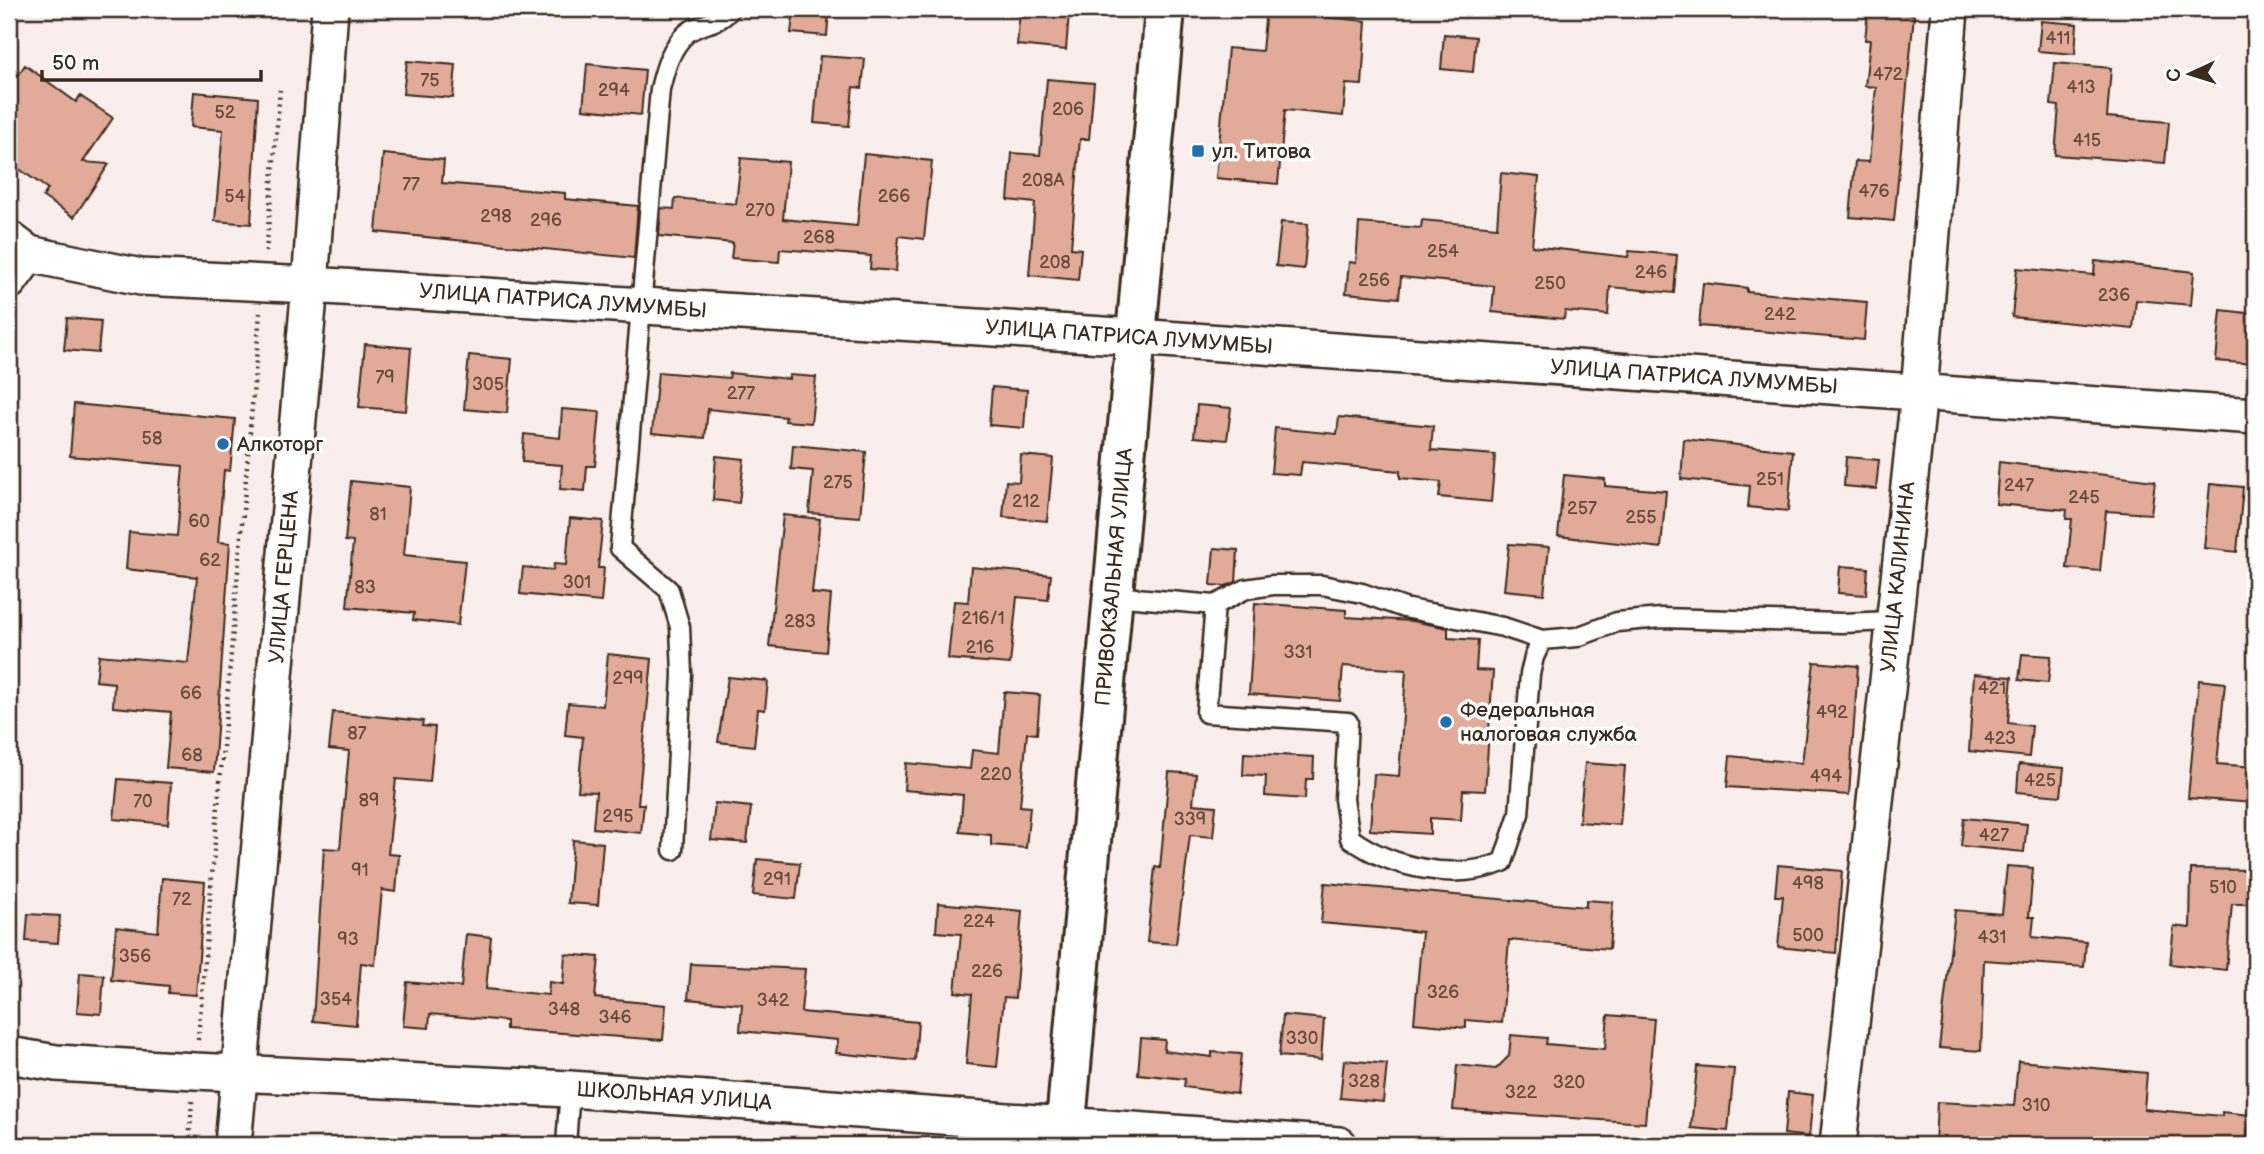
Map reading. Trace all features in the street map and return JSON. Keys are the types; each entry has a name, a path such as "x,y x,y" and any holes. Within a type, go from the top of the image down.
{"street":[{"name":"УЛИЦА ГЕРЦЕНА","path":"233,1145 310,285 330,9"},
{"name":"ПРИВОКЗАЛЬНАЯ УЛИЦА","path":"1065,1135 1166,9"},
{"name":"УЛИЦА КАЛИНИНА","path":"1838,1145 1919,393 1950,9"},
{"name":"УЛИЦА ПАТРИСА ЛУМУМБЫ","path":"19,247 141,277 263,282 1136,337 2255,416"},
{"path":"9,281 19,247"},
{"name":"ШКОЛЬНАЯ УЛИЦА","path":"9,1055 56,1063 195,1072 570,1088 1065,1135 1339,1145"}],"lane":[{"path":"673,850 682,674 680,627 669,590 620,548 660,89 668,57 688,32 725,17 730,9"},
{"path":"1113,596 1215,605 1246,589 1273,584 1322,585 1362,593 1404,608 1503,627 1542,640 1577,637 1617,622 1661,618 1842,623 1893,621"},
{"path":"1215,605 1206,713 1348,722 1345,799 1350,838 1371,853 1396,862 1444,870 1486,869 1503,862 1519,814 1530,674 1542,640"},
{"path":"566,1145 570,1088"}],"path":[{"path":"189,1145 280,90"}],"building":[{"path":"794,9 829,9 827,36 791,33"},
{"path":"1020,9 1069,13 1066,50 1017,45"},
{"path":"1266,9 1314,9 1314,16 1366,21 1362,85 1346,84 1343,116 1285,110 1278,184 1216,178 1228,48 1262,51"},
{"path":"1868,11 1914,15 1894,221 1850,217 1855,161 1869,162 1876,87 1865,86 1870,40 1865,40"},
{"path":"2041,21 2077,24 2075,54 2038,51"},
{"path":"1444,34 1476,37 1473,72 1441,69"},
{"path":"820,56 865,59 862,88 853,87 849,126 814,123"},
{"path":"407,61 456,65 453,98 403,94"},
{"path":"2055,63 2111,68 2107,117 2169,122 2165,163 2055,155 2059,106 2051,105"},
{"path":"587,64 645,70 641,115 583,109"},
{"path":"25,65 76,102 80,96 113,118 83,162 109,164 74,217 43,197 48,189 9,162 9,88"},
{"path":"1047,79 1094,83 1089,139 1080,139 1071,248 1081,249 1078,280 1029,275 1035,203 1008,200 1012,153 1040,155"},
{"path":"194,92 258,98 251,224 215,221 223,130 191,127"},
{"path":"383,154 444,160 442,183 565,193 565,199 638,206 634,258 376,232"},
{"path":"864,154 932,161 924,239 899,236 896,271 870,269 871,256 780,249 779,262 731,258 733,243 659,236 661,208 674,209 675,198 736,204 741,158 788,162 783,219 857,226"},
{"path":"1501,173 1539,177 1532,246 1628,257 1629,251 1677,255 1674,293 1610,287 1608,315 1565,311 1564,319 1492,312 1494,286 1401,277 1399,298 1346,293 1349,262 1356,263 1359,223 1421,228 1422,220 1497,227"},
{"path":"1281,222 1308,224 1304,269 1276,266"},
{"path":"2095,261 2194,272 2191,305 2136,300 2133,329 2012,317 2017,268 2094,275"},
{"path":"1703,283 1747,288 1747,292 1867,302 1864,340 1699,326"},
{"path":"2221,310 2255,314 2255,364 2216,361"},
{"path":"67,318 101,321 98,353 64,350"},
{"path":"365,344 411,348 406,411 359,407"},
{"path":"469,355 512,359 507,413 464,409"},
{"path":"658,372 729,378 730,373 789,379 789,375 816,377 811,423 785,421 786,417 708,409 705,438 652,433"},
{"path":"992,387 1027,390 1024,428 989,425"},
{"path":"74,404 235,419 230,471 224,470 218,542 230,543 214,772 166,768 171,712 113,707 114,683 96,681 99,655 188,663 197,577 126,569 129,532 177,536 183,466 70,456"},
{"path":"1197,405 1231,408 1227,440 1194,437"},
{"path":"562,409 600,412 595,466 587,466 585,491 560,489 562,465 522,462 524,434 560,438"},
{"path":"1339,417 1433,426 1431,450 1495,455 1491,502 1439,497 1441,482 1400,478 1400,471 1302,462 1300,475 1271,473 1275,428 1337,434"},
{"path":"1684,439 1793,451 1788,511 1748,507 1750,486 1681,479"},
{"path":"793,445 866,452 860,517 809,513 813,471 791,469"},
{"path":"1021,455 1053,458 1047,521 1003,517 1006,481 1019,482"},
{"path":"716,456 744,459 739,503 713,500"},
{"path":"1846,457 1879,460 1876,489 1844,486"},
{"path":"1999,462 2155,481 2151,514 2106,511 2100,571 2067,568 2072,519 2066,519 2067,510 1996,504"},
{"path":"1564,475 1605,479 1605,486 1666,491 1661,548 1558,536"},
{"path":"351,481 410,487 404,555 465,561 458,625 413,620 414,613 347,607 353,542 345,541"},
{"path":"2210,484 2243,487 2237,552 2204,548"},
{"path":"783,515 820,519 812,593 831,595 826,652 769,646"},
{"path":"570,518 603,521 598,568 604,568 601,602 520,594 523,567 553,570 554,564 566,565"},
{"path":"1509,544 1549,547 1544,594 1504,590"},
{"path":"1214,548 1238,550 1236,582 1226,586 1211,585"},
{"path":"1840,566 1868,568 1866,595 1838,593"},
{"path":"971,567 1051,575 1048,600 1017,597 1010,664 948,659 954,601 968,602"},
{"name":"Федеральная налоговая служба","path":"1255,603 1346,610 1346,617 1412,621 1448,628 1448,638 1478,640 1476,670 1493,671 1485,791 1463,790 1461,820 1430,818 1430,834 1370,830 1374,774 1399,776 1406,670 1343,666 1340,701 1249,694"},
{"path":"608,654 652,659 638,804 644,804 641,833 593,828 596,792 578,791 583,737 565,735 568,703 603,706"},
{"path":"2022,654 2051,656 2048,683 2019,680"},
{"path":"1814,662 1858,666 1849,795 1727,787 1730,756 1802,763"},
{"path":"1974,674 2012,677 2008,723 2032,726 2029,757 1969,751"},
{"path":"728,677 768,681 765,710 758,709 754,746 718,742"},
{"path":"2199,680 2225,683 2217,764 2255,767 2254,803 2188,798"},
{"path":"1004,692 1040,695 1037,734 1027,733 1020,806 1030,807 1026,848 991,845 991,835 960,832 963,795 904,790 906,763 970,769 972,750 999,753"},
{"path":"333,712 423,721 422,726 435,727 430,782 396,779 388,854 399,855 396,892 382,890 375,965 361,963 356,1025 313,1021 324,848 340,849 349,751 329,749"},
{"path":"1244,753 1314,757 1313,779 1306,779 1305,799 1265,796 1266,776 1243,775"},
{"path":"1585,763 1625,766 1620,825 1579,822"},
{"path":"2019,764 2064,768 2061,796 2017,792"},
{"path":"1169,772 1196,774 1193,804 1216,806 1213,837 1190,835 1176,944 1147,942 1155,867 1160,868"},
{"path":"118,779 171,783 168,824 114,819"},
{"path":"715,803 751,807 747,843 711,840"},
{"path":"1964,818 2027,824 2024,852 1961,846"},
{"path":"573,840 603,843 598,905 568,903"},
{"path":"757,859 800,863 796,899 753,895"},
{"path":"1778,865 1842,871 1836,953 1778,947 1783,896 1775,896"},
{"path":"2007,866 2033,868 2029,917 2034,917 2032,937 2086,942 2084,967 1984,960 1981,1051 1939,1048 1955,910 2002,914"},
{"path":"2191,869 2255,870 2255,904 2232,904 2226,970 2170,964 2174,926 2190,928"},
{"path":"162,878 205,882 196,995 168,993 169,986 111,980 116,927 158,932"},
{"path":"1325,883 1586,907 1586,900 1613,902 1609,949 1509,940 1502,1023 1466,1020 1466,1028 1414,1023 1422,932 1321,923"},
{"path":"938,903 1022,911 1015,998 1004,997 997,1067 966,1064 972,994 955,992 961,934 936,932"},
{"path":"28,914 60,916 58,943 26,941"},
{"path":"466,934 491,937 486,989 548,995 549,982 563,984 565,954 599,957 595,998 666,1005 663,1040 506,1029 506,1021 430,1014 429,1028 403,1026 407,982 461,987"},
{"path":"691,964 805,969 801,1012 918,1022 915,1061 836,1053 838,1040 740,1031 742,1004 688,999"},
{"path":"80,973 104,975 101,1014 77,1012"},
{"path":"1283,1015 1324,1019 1321,1060 1279,1056"},
{"path":"1608,1015 1654,1019 1645,1123 1453,1110 1457,1065 1496,1069 1509,1056 1511,1035 1547,1038 1546,1044 1605,1049"},
{"path":"1141,1038 1165,1040 1164,1051 1212,1057 1212,1052 1241,1054 1237,1094 1184,1087 1185,1079 1138,1074"},
{"path":"1344,1060 1387,1064 1383,1102 1340,1098"},
{"path":"2018,1061 2147,1073 2144,1109 2222,1116 2222,1112 2250,1115 2247,1145 1935,1145 1937,1102 2014,1106"},
{"path":"1697,1066 1734,1069 1728,1131 1691,1128"},
{"path":"1788,1092 1813,1095 1809,1137 1784,1134"}],"place":[{"name":"ул. Титова","path":"1198,151"},
{"name":"Алкоторг","path":"223,444"},
{"name":"Федеральная налоговая служба","path":"1446,722"}]}
